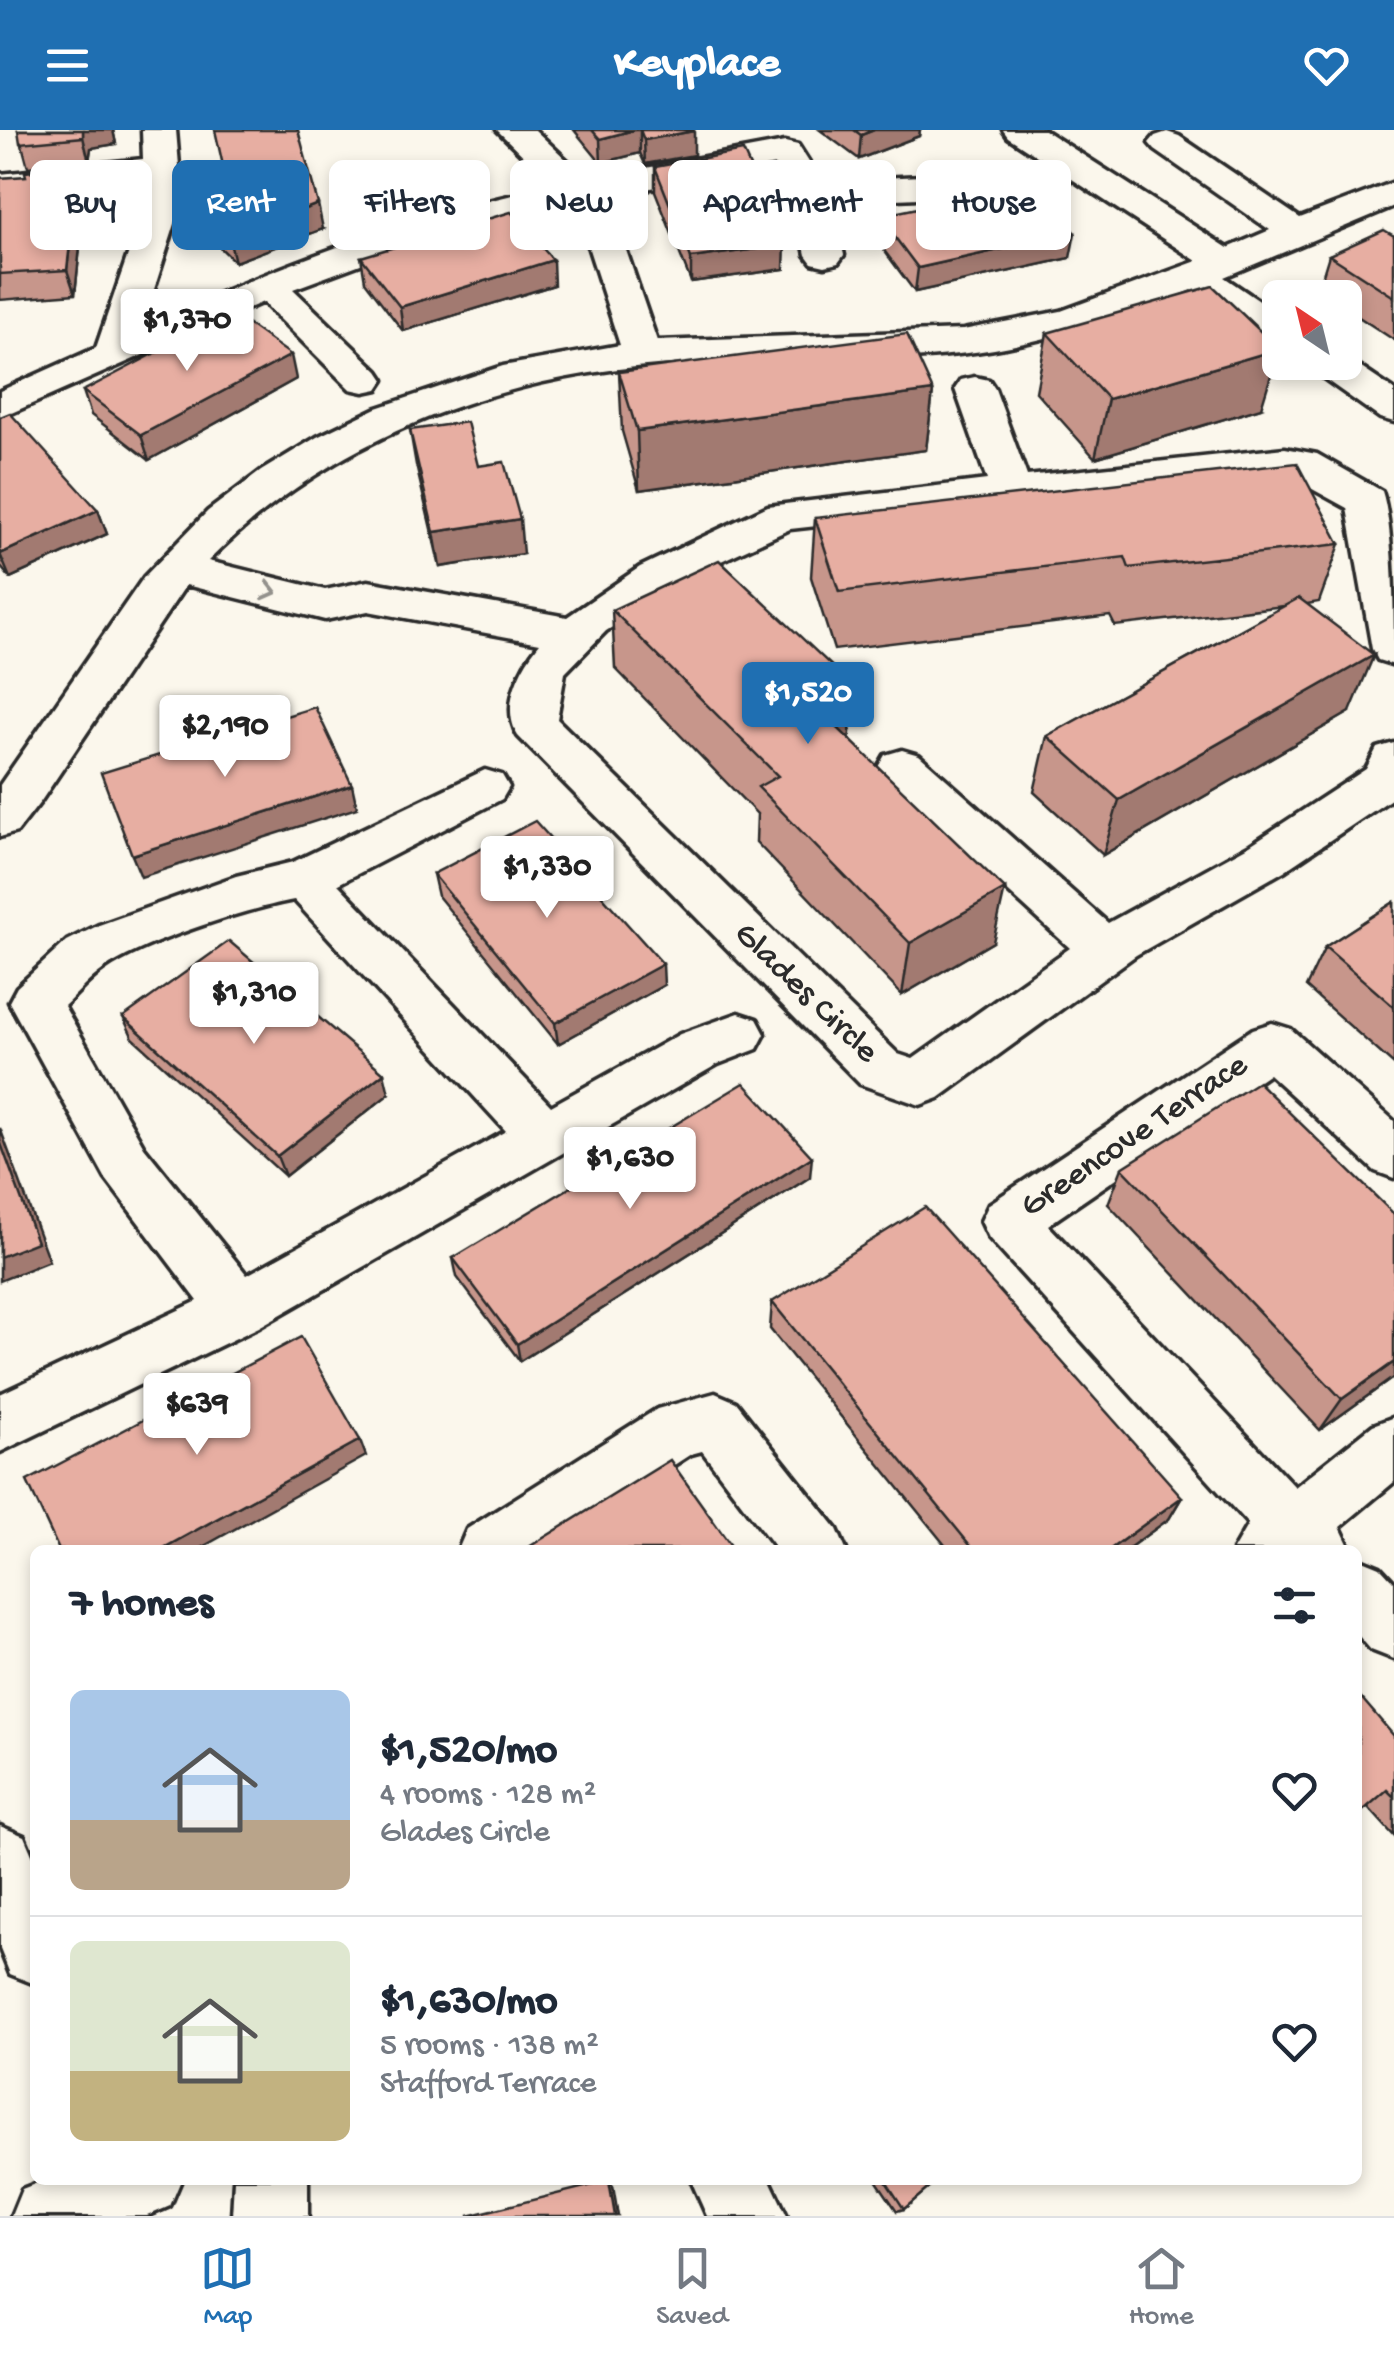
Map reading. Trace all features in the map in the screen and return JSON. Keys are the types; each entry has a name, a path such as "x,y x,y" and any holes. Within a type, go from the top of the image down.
{"street":[{"path":"113,356 164,202 159,130"},
{"path":"514,130 550,160"},
{"path":"756,130 789,160"},
{"path":"1020,130 1094,180 1208,267 1262,316"},
{"path":"1094,180 1179,136 1294,230"},
{"path":"648,180 785,153"},
{"path":"0,185 162,168"},
{"path":"0,818 176,568 211,533 292,470 372,422 458,391 642,354 963,342 1050,327 1123,304 1294,230 1394,193"},
{"path":"0,406 318,264 422,230 510,208"},
{"path":"608,250 642,354"},
{"path":"824,250 825,255"},
{"path":"268,286 364,380"},
{"path":"1352,380 1394,409"},
{"path":"975,390 1013,493"},
{"name":"Glades Circle","path":"1394,648 1367,501 1302,463 1286,461 783,516 736,534 665,572 575,634 548,663 535,690 534,724 879,1069 920,1084 1105,950 1267,858 1383,781 1394,760"},
{"path":"211,533 348,580 368,596"},
{"path":"176,568 325,605 368,596 575,634"},
{"path":"902,767 1105,950"},
{"path":"239,1309 125,1163 35,1002 85,955 117,939 254,889 304,880 485,787"},
{"path":"304,880 546,1136"},
{"path":"0,1424 239,1309 700,1049 739,1034"},
{"name":"Greencove Terrace","path":"1294,1542 1252,1487 1009,1222 1272,1044 1394,1155"},
{"path":"497,1545 678,1429 714,1421 812,1545"},
{"path":"1294,1542 1394,1446"},
{"path":"1362,1594 1394,1628"},
{"path":"0,1860 30,1936"},
{"path":"48,2216 125,2185"},
{"path":"270,2216 271,2185"},
{"path":"731,2185 749,2216"}],"building":[{"path":"18,130 83,130 83,137 20,143"},
{"path":"215,130 298,130 306,160 222,160"},
{"path":"592,130 634,130 600,139"},
{"path":"640,130 693,130 694,131 644,140"},
{"path":"743,151 747,160 694,160"},
{"path":"668,165 668,200 655,167"},
{"path":"30,171 30,250 69,250 67,270 0,274 0,178 26,176 25,172"},
{"path":"309,171 318,204 309,207"},
{"path":"916,208 916,250 999,250 918,268 896,239 896,212"},
{"path":"510,212 510,250 544,250 553,260 400,307 361,257 384,250 490,250 490,218"},
{"path":"1384,230 1394,236 1394,297 1329,255"},
{"path":"688,250 749,250 691,258"},
{"path":"1213,286 1262,333 1262,354 1108,399 1047,333"},
{"path":"232,313 291,355 141,435 83,391"},
{"path":"907,334 933,391 637,431 619,372"},
{"path":"10,413 98,510 0,554 0,417"},
{"path":"467,422 478,466 504,462 520,519 434,532 410,430"},
{"path":"1297,463 1340,544 1129,568 1125,557 839,592 815,518"},
{"path":"719,560 854,687 816,707 1005,889 910,943 758,787 778,776 612,610"},
{"path":"1299,598 1374,655 1119,800 1047,736"},
{"path":"315,707 352,785 132,855 101,773"},
{"path":"535,821 663,964 555,1023 433,874"},
{"path":"1394,902 1394,1007 1325,947"},
{"path":"229,941 384,1073 277,1156 123,1017"},
{"path":"1258,1082 1394,1214 1394,1362 1342,1399 1122,1168"},
{"path":"744,1083 812,1157 517,1344 453,1258"},
{"path":"0,1141 37,1242 0,1257"},
{"path":"925,1207 1182,1497 1116,1545 970,1545 772,1302"},
{"path":"301,1337 360,1440 169,1545 57,1545 27,1481"},
{"path":"670,1460 730,1545 532,1545"},
{"path":"1362,1699 1394,1736 1394,1797 1387,1790 1362,1812"},
{"path":"593,2185 610,2185 615,2216 468,2216"},
{"path":"888,2185 932,2185 904,2209"}]}
